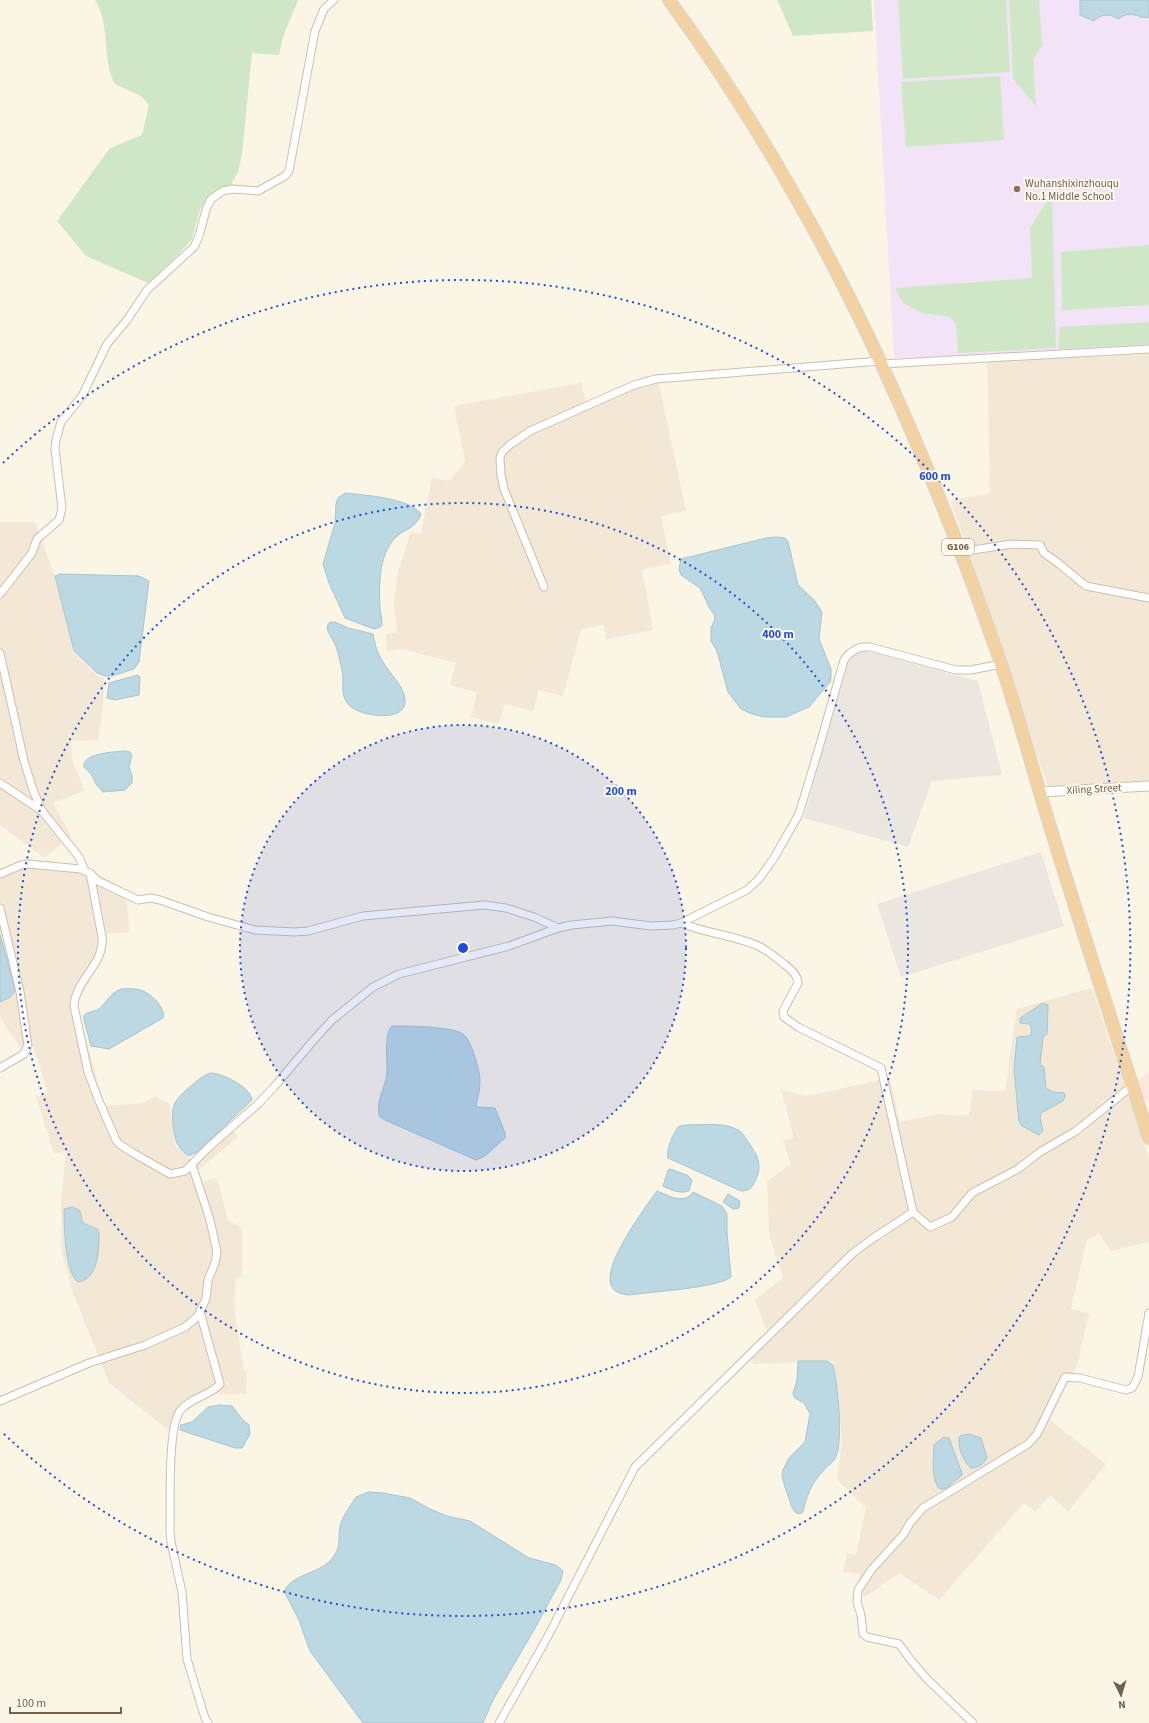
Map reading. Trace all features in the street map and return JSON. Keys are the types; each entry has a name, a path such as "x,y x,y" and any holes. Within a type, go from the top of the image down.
{"highway":[{"name":"G106","path":"669,0 775,160 812,226 881,363 960,552 1001,664 1132,1086 1146,1122 1149,1138"}],"street":[{"path":"0,594 32,553 38,539 60,517 62,508 55,449 56,440 62,422 82,396 107,344 127,320 147,290 194,246 199,236 206,210 214,197 223,191 232,189 258,191 285,176 289,171 315,31 324,9 334,0"},
{"path":"544,587 502,484 500,458 506,448 530,431 634,385 656,379 881,363 1149,349"},
{"path":"960,552 1012,544 1040,545 1044,553 1058,562 1086,586 1149,598"},
{"path":"88,872 102,937 102,947 100,955 75,996 74,1006 88,1072 99,1101 119,1144 170,1174 179,1174 192,1165 210,1146 266,1096 332,1020 373,987 399,974 509,946 558,928 600,922 624,922 659,927 681,923 747,890 759,879 777,853 799,814 844,660 850,653 862,647 870,647 949,668 962,670 980,669 1001,664"},
{"path":"0,653 24,761 33,790 42,811 79,857 88,872 98,881 138,900 151,898 160,900 208,917 255,930 295,932 308,931 363,916 480,906 506,908 534,917 558,928"},
{"path":"0,783 42,811"},
{"name":"Xiling Street","path":"1040,792 1149,786"},
{"path":"0,874 21,865 28,864 71,868 88,872"},
{"path":"0,908 19,986 28,1045 24,1054 0,1068"},
{"path":"681,923 697,930 749,943 767,951 789,968 798,979 798,983 783,1011 784,1017 798,1026 881,1068 913,1212 930,1227 952,1217 972,1194 1018,1169 1040,1152 1076,1131 1132,1086"},
{"path":"0,1401 89,1362 145,1345 185,1327 195,1319 206,1299 208,1280 215,1263 217,1252 210,1220 192,1165"},
{"path":"499,1723 548,1638 635,1467 853,1253 913,1212"},
{"path":"200,1312 220,1384 187,1405 177,1416 171,1449 170,1530 171,1542 182,1592 187,1658 205,1718 208,1723"},
{"path":"973,1723 922,1673 899,1644 867,1637 863,1634 857,1602 858,1590 872,1569 903,1535 910,1522 923,1508 1028,1444 1037,1434 1065,1377 1080,1378 1126,1390 1132,1388 1138,1378 1149,1313"}],"shaded area":[{"name":"Wuhanshixinzhouqu No.1 Middle School","path":"874,0 1149,0 1149,347 894,358"},
{"path":"1149,354 1149,780 1048,787 951,501 990,493 987,362"},
{"path":"657,374 686,511 661,516 671,564 642,570 653,630 606,639 604,625 581,629 563,696 539,690 533,711 504,704 499,724 471,717 477,692 450,685 456,663 402,649 387,651 386,634 397,633 394,605 397,575 411,532 421,534 432,478 449,481 465,462 454,406 581,383 586,402 642,377"},
{"path":"0,522 35,522 57,583 73,652 96,675 104,678 103,708 98,740 71,741 72,760 85,790 53,803 71,836 44,858 0,825"},
{"path":"862,650 978,681 1002,775 932,781 908,847 804,818 848,657"},
{"path":"1041,852 1064,926 901,977 877,904"},
{"path":"25,862 85,867 125,889 130,932 106,934 107,942 104,955 77,1004 104,1106 143,1103 155,1096 170,1104 174,1144 187,1158 193,1158 229,1126 238,1137 198,1170 201,1182 217,1178 228,1220 242,1228 242,1277 236,1278 234,1309 244,1370 247,1371 246,1394 209,1394 182,1413 176,1430 168,1430 109,1383 73,1293 62,1253 61,1203 66,1151 54,1154 36,1097 48,1093 33,1046 21,1049 0,1017 0,870"},
{"path":"1092,988 1149,1158 1149,1242 1111,1251 1099,1234 1087,1239 1071,1309 1089,1314 1077,1365 1050,1420 1106,1464 1068,1512 1050,1495 1035,1512 1024,1503 939,1600 899,1573 865,1597 855,1587 860,1574 843,1572 847,1553 856,1555 866,1508 837,1480 842,1440 834,1361 754,1364 745,1356 768,1333 755,1300 783,1278 769,1234 767,1181 791,1164 783,1141 794,1138 781,1090 807,1096 890,1078 900,1122 939,1114 969,1116 973,1090 1005,1091 1017,1009"},
{"path":"1149,1072 1149,1101 1140,1097 1136,1082"}],"green space":[{"path":"95,0 298,0 283,37 279,55 252,53 242,154 238,172 231,185 209,195 200,210 192,239 178,255 148,283 86,256 57,221 110,148 142,135 149,105 141,96 115,84 108,63 103,20"},
{"path":"777,0 871,0 873,31 793,36"},
{"path":"898,0 1006,0 1010,72 903,79"},
{"path":"1009,0 1039,0 1042,45 1033,60 1036,106 1013,79"},
{"path":"1000,76 1004,140 906,147 901,82"},
{"path":"1052,193 1056,348 958,353 956,325 950,317 922,313 903,303 895,288 1032,278 1030,228"},
{"path":"1149,245 1149,305 1062,310 1061,252"},
{"path":"1149,322 1149,344 1058,349 1060,327"}],"water":[{"path":"1080,0 1149,0 1149,17 1128,14 1118,19 1106,15 1094,21 1080,15"},
{"path":"345,493 374,496 397,501 407,504 421,514 417,522 395,538 389,545 385,554 380,582 380,609 382,625 374,629 345,618 329,583 323,564 335,523 336,504 338,498"},
{"path":"766,538 785,538 788,541 798,585 814,600 822,612 819,639 831,669 831,676 830,682 809,707 786,717 764,717 741,709 728,692 717,651 711,641 711,628 715,619 714,614 700,588 681,575 679,569 681,559"},
{"path":"60,574 139,576 149,581 139,662 134,669 112,676 105,676 97,673 74,651 55,576"},
{"path":"330,622 335,622 348,628 373,634 379,655 404,694 404,707 399,712 392,715 373,715 355,710 347,703 343,693 343,674 337,649 327,629"},
{"path":"138,675 140,678 139,695 115,700 107,698 109,683"},
{"path":"124,751 130,752 132,756 129,767 132,776 132,783 125,790 103,792 96,784 91,774 84,767 85,762 93,756 100,754"},
{"path":"0,935 14,986 14,993 9,998 0,1002"},
{"path":"121,989 138,989 144,991 160,1005 163,1018 109,1049 91,1046 84,1015 99,1009 111,995"},
{"path":"1043,1003 1048,1005 1047,1034 1043,1037 1040,1065 1044,1067 1046,1088 1053,1092 1064,1093 1065,1096 1063,1101 1041,1113 1040,1118 1043,1130 1039,1135 1022,1126 1019,1122 1014,1070 1017,1037 1030,1036 1032,1029 1030,1024 1020,1023 1020,1018"},
{"path":"392,1026 449,1029 457,1031 466,1037 475,1057 480,1078 480,1089 476,1107 495,1108 505,1133 505,1138 485,1156 476,1160 380,1117 379,1106 387,1071 387,1040 389,1029"},
{"path":"210,1073 221,1075 235,1082 247,1090 252,1100 197,1152 188,1156 182,1151 176,1141 172,1117 173,1106 185,1091 201,1078"},
{"path":"725,1125 742,1133 757,1156 759,1165 759,1170 754,1183 748,1190 741,1191 668,1158 669,1146 674,1133 679,1126"},
{"path":"670,1169 687,1175 692,1180 689,1191 679,1192 663,1186 668,1170"},
{"path":"657,1191 681,1199 689,1196 693,1192 722,1206 727,1214 731,1277 724,1281 698,1287 629,1295 621,1294 612,1288 610,1276 613,1264 619,1251 626,1237"},
{"path":"728,1194 740,1201 739,1208 733,1209 723,1202"},
{"path":"73,1207 80,1211 83,1223 97,1229 99,1232 98,1254 94,1269 85,1280 78,1282 70,1269 65,1237 64,1209"},
{"path":"798,1361 827,1361 833,1365 838,1399 840,1429 837,1453 834,1460 816,1480 808,1495 803,1512 799,1514 795,1512 792,1507 782,1475 789,1458 805,1442 810,1414 804,1403 795,1398 793,1394 797,1380"},
{"path":"219,1405 232,1406 242,1419 249,1425 250,1434 242,1448 235,1448 180,1430 181,1425 192,1422 208,1407"},
{"path":"969,1434 981,1438 987,1458 984,1462 974,1468 968,1466 961,1454 959,1444 960,1436"},
{"path":"944,1437 949,1438 962,1475 945,1489 940,1489 935,1480 934,1474 934,1445"},
{"path":"369,1492 410,1498 447,1516 470,1521 529,1558 556,1565 563,1571 561,1580 493,1700 483,1723 363,1723 310,1651 299,1620 284,1591 288,1585 299,1577 319,1569 330,1561 337,1551 342,1520 356,1497"}],"place":[{"name":"Wuhanshixinzhouqu No.1 Middle School","path":"1017,189"}]}
